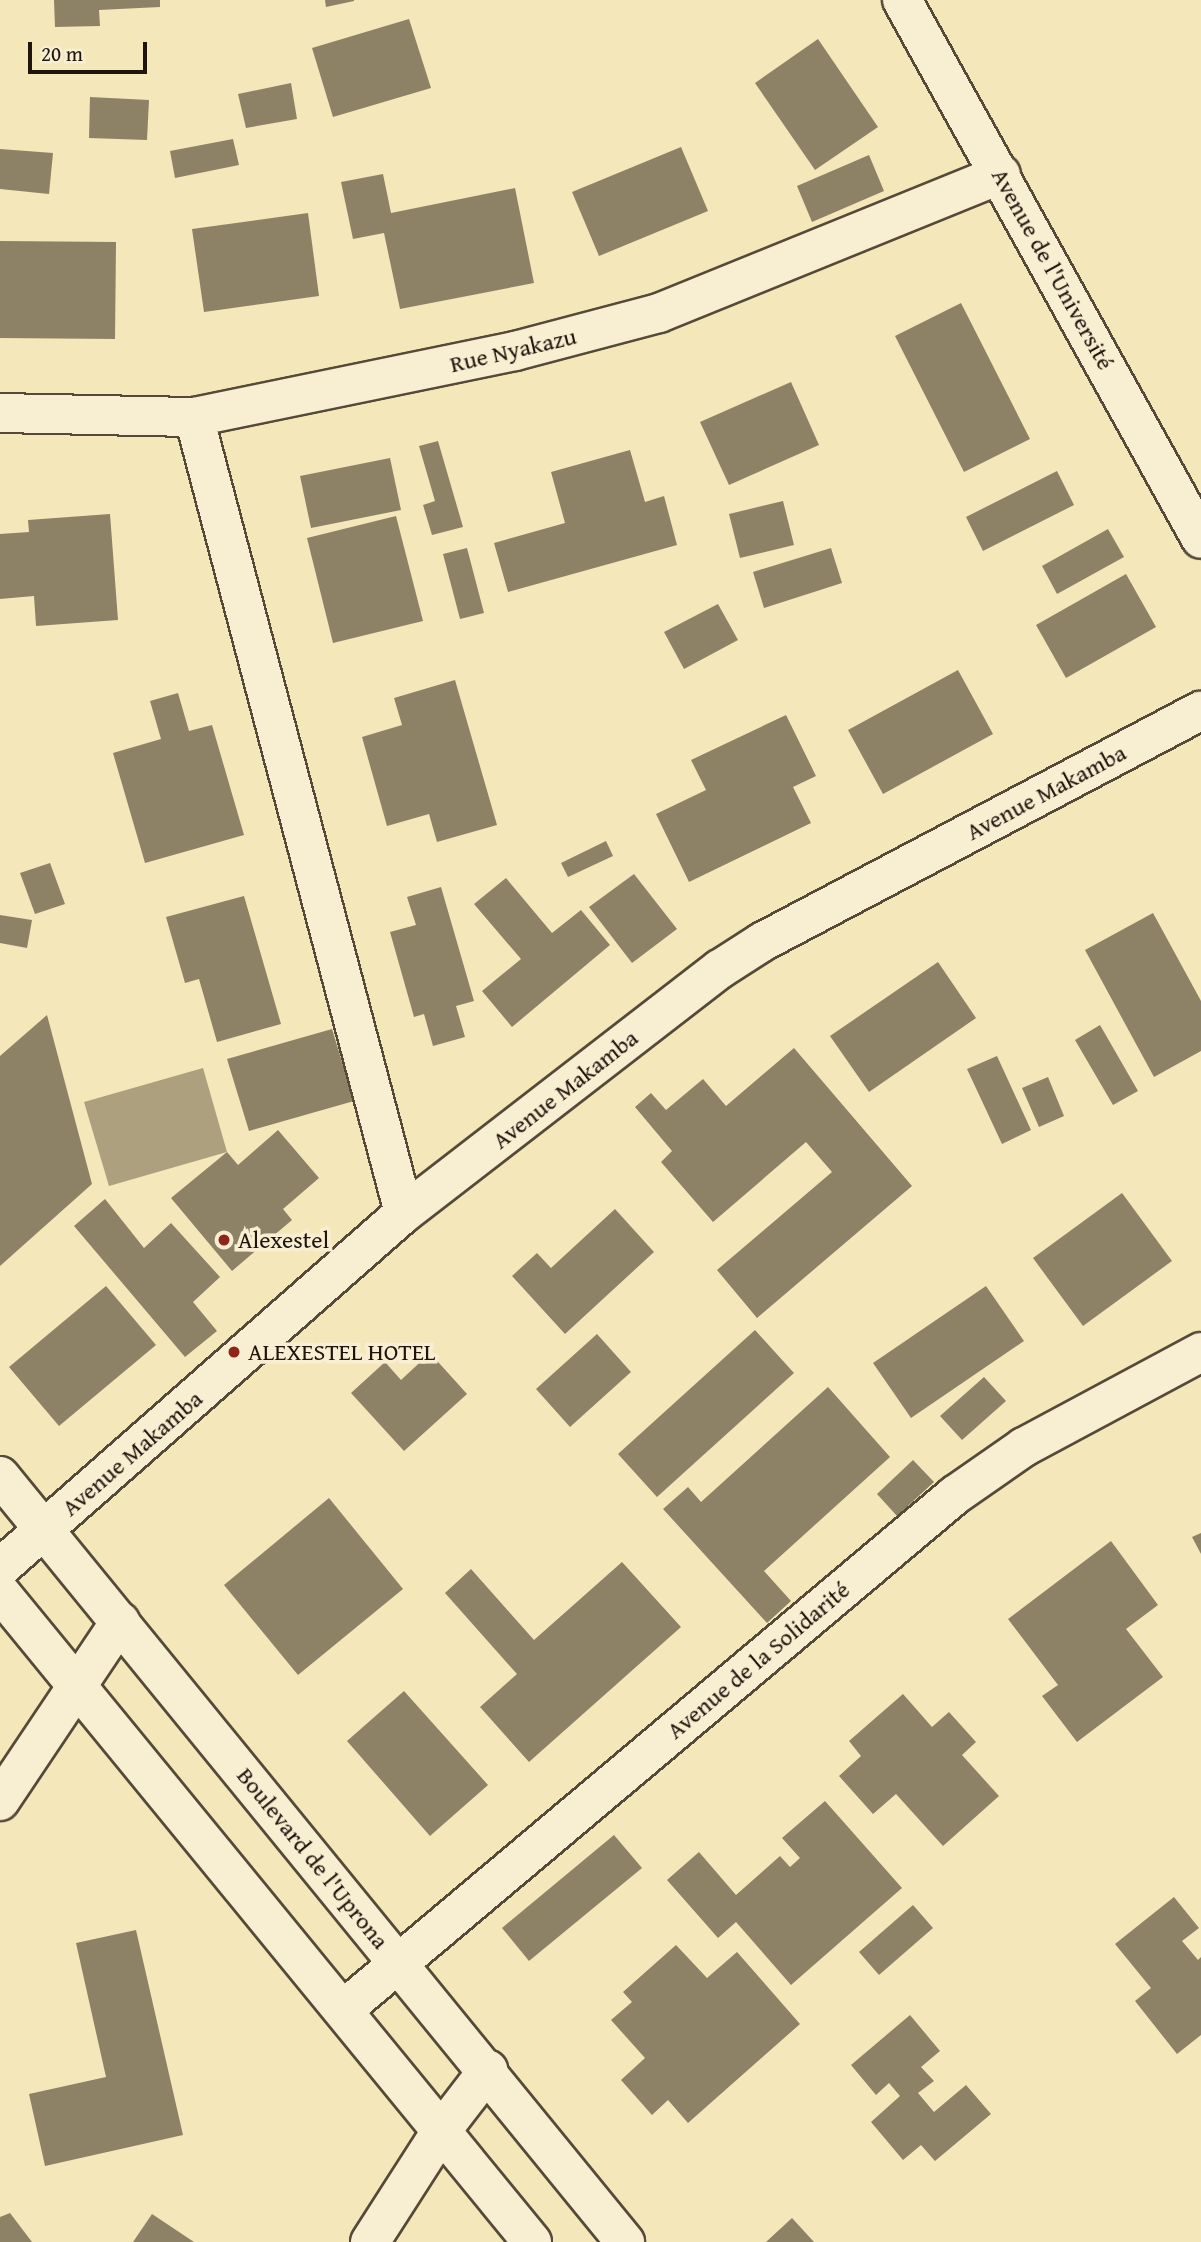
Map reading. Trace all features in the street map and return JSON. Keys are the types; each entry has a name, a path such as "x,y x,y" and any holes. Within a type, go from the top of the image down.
{"street":[{"name":"Avenue de l'Université","path":"902,0 1001,174 1201,539"},
{"name":"Rue Nyakazu","path":"0,414 194,417 515,351 659,313 1001,174"},
{"path":"194,417 404,1213"},
{"name":"Avenue Makamba","path":"0,1568 404,1213 762,942 1201,711"},
{"name":"Avenue de la Solidarité","path":"342,2010 955,1495 1024,1447 1201,1352"},
{"name":"Boulevard de l'Uprona","path":"0,1476 488,2070 625,2242"},
{"path":"0,1592 533,2242"},
{"path":"0,1801 120,1622"},
{"path":"370,2242 442,2130 488,2070"}],"shaded area":[{"path":"203,1068 227,1152 109,1186 84,1102"}],"building":[{"path":"54,0 160,0 160,7 99,10 100,26 55,27"},
{"path":"325,0 354,0 354,1 326,7"},
{"path":"409,19 431,88 333,117 312,48"},
{"path":"818,39 878,127 815,170 755,83"},
{"path":"291,83 297,119 246,128 238,94"},
{"path":"90,97 149,100 147,140 89,138"},
{"path":"233,139 239,165 175,178 170,151"},
{"path":"681,147 708,211 599,256 572,192"},
{"path":"0,149 53,153 49,194 0,189"},
{"path":"869,155 884,191 812,222 797,186"},
{"path":"383,174 391,213 515,188 534,283 400,309 384,233 353,239 341,182"},
{"path":"308,213 319,296 204,312 192,229"},
{"path":"0,241 116,242 115,339 0,338"},
{"path":"961,303 1030,439 964,472 895,336"},
{"path":"791,382 819,445 729,485 700,422"},
{"path":"438,441 463,527 432,535 423,505 435,501 419,446"},
{"path":"630,450 645,502 664,496 677,545 508,592 494,543 565,523 551,472"},
{"path":"390,458 401,510 311,528 300,476"},
{"path":"1057,471 1074,505 983,551 966,517"},
{"path":"783,501 794,545 740,558 729,514"},
{"path":"110,514 118,620 36,626 34,596 0,599 0,534 29,532 28,520"},
{"path":"396,516 423,621 333,643 307,538"},
{"path":"1108,529 1124,557 1057,594 1042,566"},
{"path":"467,548 484,613 460,619 443,554"},
{"path":"831,548 842,583 764,608 753,572"},
{"path":"1126,574 1156,627 1066,678 1036,625"},
{"path":"718,604 738,640 684,669 664,632"},
{"path":"958,670 993,734 883,794 848,730"},
{"path":"455,680 497,825 437,842 429,814 387,826 362,737 402,725 394,698"},
{"path":"178,693 189,731 212,725 244,835 145,863 113,753 161,739 150,701"},
{"path":"786,715 816,776 793,787 811,823 689,882 656,814 706,790 691,760"},
{"path":"606,841 613,856 568,877 561,863"},
{"path":"50,863 65,904 35,914 20,873"},
{"path":"634,874 677,929 632,963 589,907"},
{"path":"506,878 552,933 581,910 610,945 512,1027 482,991 521,959 474,904"},
{"path":"441,887 474,1001 456,1006 465,1037 433,1046 424,1014 414,1017 390,932 416,925 407,897"},
{"path":"244,896 281,1024 217,1042 199,979 185,983 166,917"},
{"path":"1153,913 1201,1001 1201,1051 1154,1077 1085,950"},
{"path":"0,915 32,920 27,948 0,943"},
{"path":"938,962 976,1018 869,1092 830,1036"},
{"path":"47,1015 92,1184 0,1266 0,1056"},
{"path":"1100,1025 1138,1091 1113,1105 1075,1040"},
{"path":"332,1029 354,1101 249,1131 227,1059"},
{"path":"794,1048 912,1186 757,1318 717,1270 832,1172 806,1142 713,1222 661,1162 672,1151 635,1107 651,1093 666,1110 703,1079 726,1106"},
{"path":"997,1056 1031,1130 1002,1144 967,1069"},
{"path":"1048,1077 1064,1116 1039,1127 1022,1088"},
{"path":"278,1130 319,1178 283,1209 292,1220 232,1271 171,1198 227,1152 238,1165"},
{"path":"1122,1193 1172,1261 1083,1326 1033,1258"},
{"path":"105,1199 144,1248 171,1223 220,1277 193,1302 217,1331 185,1357 74,1226"},
{"path":"615,1209 654,1252 565,1334 512,1276 537,1253 551,1268"},
{"path":"106,1286 156,1345 59,1426 9,1367"},
{"path":"986,1286 1024,1341 911,1418 873,1363"},
{"path":"755,1330 794,1373 657,1497 618,1454"},
{"path":"597,1334 631,1372 570,1427 536,1389"},
{"path":"430,1353 467,1394 404,1451 351,1393 385,1362 401,1380"},
{"path":"984,1377 1006,1401 962,1440 940,1416"},
{"path":"828,1387 890,1457 764,1571 791,1601 767,1623 663,1509 688,1487 701,1502"},
{"path":"913,1460 934,1482 897,1516 877,1494"},
{"path":"329,1498 403,1589 298,1675 224,1585"},
{"path":"1201,1533 1201,1554 1192,1537"},
{"path":"1111,1541 1158,1605 1126,1629 1163,1677 1077,1742 1042,1696 1058,1685 1008,1619"},
{"path":"622,1562 681,1627 529,1762 480,1707 517,1674 445,1593 471,1569 534,1640"},
{"path":"404,1691 488,1785 430,1836 347,1741"},
{"path":"903,1694 932,1727 949,1712 976,1742 962,1755 999,1796 943,1846 896,1794 873,1814 839,1776 861,1756 849,1741"},
{"path":"825,1801 902,1888 791,1985 736,1922 718,1938 667,1880 699,1852 736,1895 780,1856 790,1867 800,1858 782,1838"},
{"path":"614,1835 642,1868 529,1961 502,1928"},
{"path":"1174,1897 1199,1928 1182,1941 1198,1960 1201,1957 1201,2035 1177,2054 1135,2001 1151,1988 1115,1944"},
{"path":"913,1905 933,1928 879,1975 859,1952"},
{"path":"136,1930 183,2135 45,2166 29,2094 106,2077 76,1943"},
{"path":"676,1945 707,1978 737,1952 800,2024 688,2123 668,2100 652,2115 621,2080 645,2058 611,2020 632,2002 623,1992"},
{"path":"910,2015 940,2051 921,2067 934,2081 918,2093 934,2112 966,2085 991,2114 935,2161 921,2145 903,2160 871,2122 900,2096 889,2083 876,2095 851,2065"},
{"path":"10,2213 32,2242 0,2242 0,2217"},
{"path":"152,2214 194,2242 133,2242"},
{"path":"792,2218 814,2242 766,2242"}],"place":[{"name":"Alexestel","path":"224,1240"},
{"name":"ALEXESTEL HOTEL","path":"234,1352"}]}
